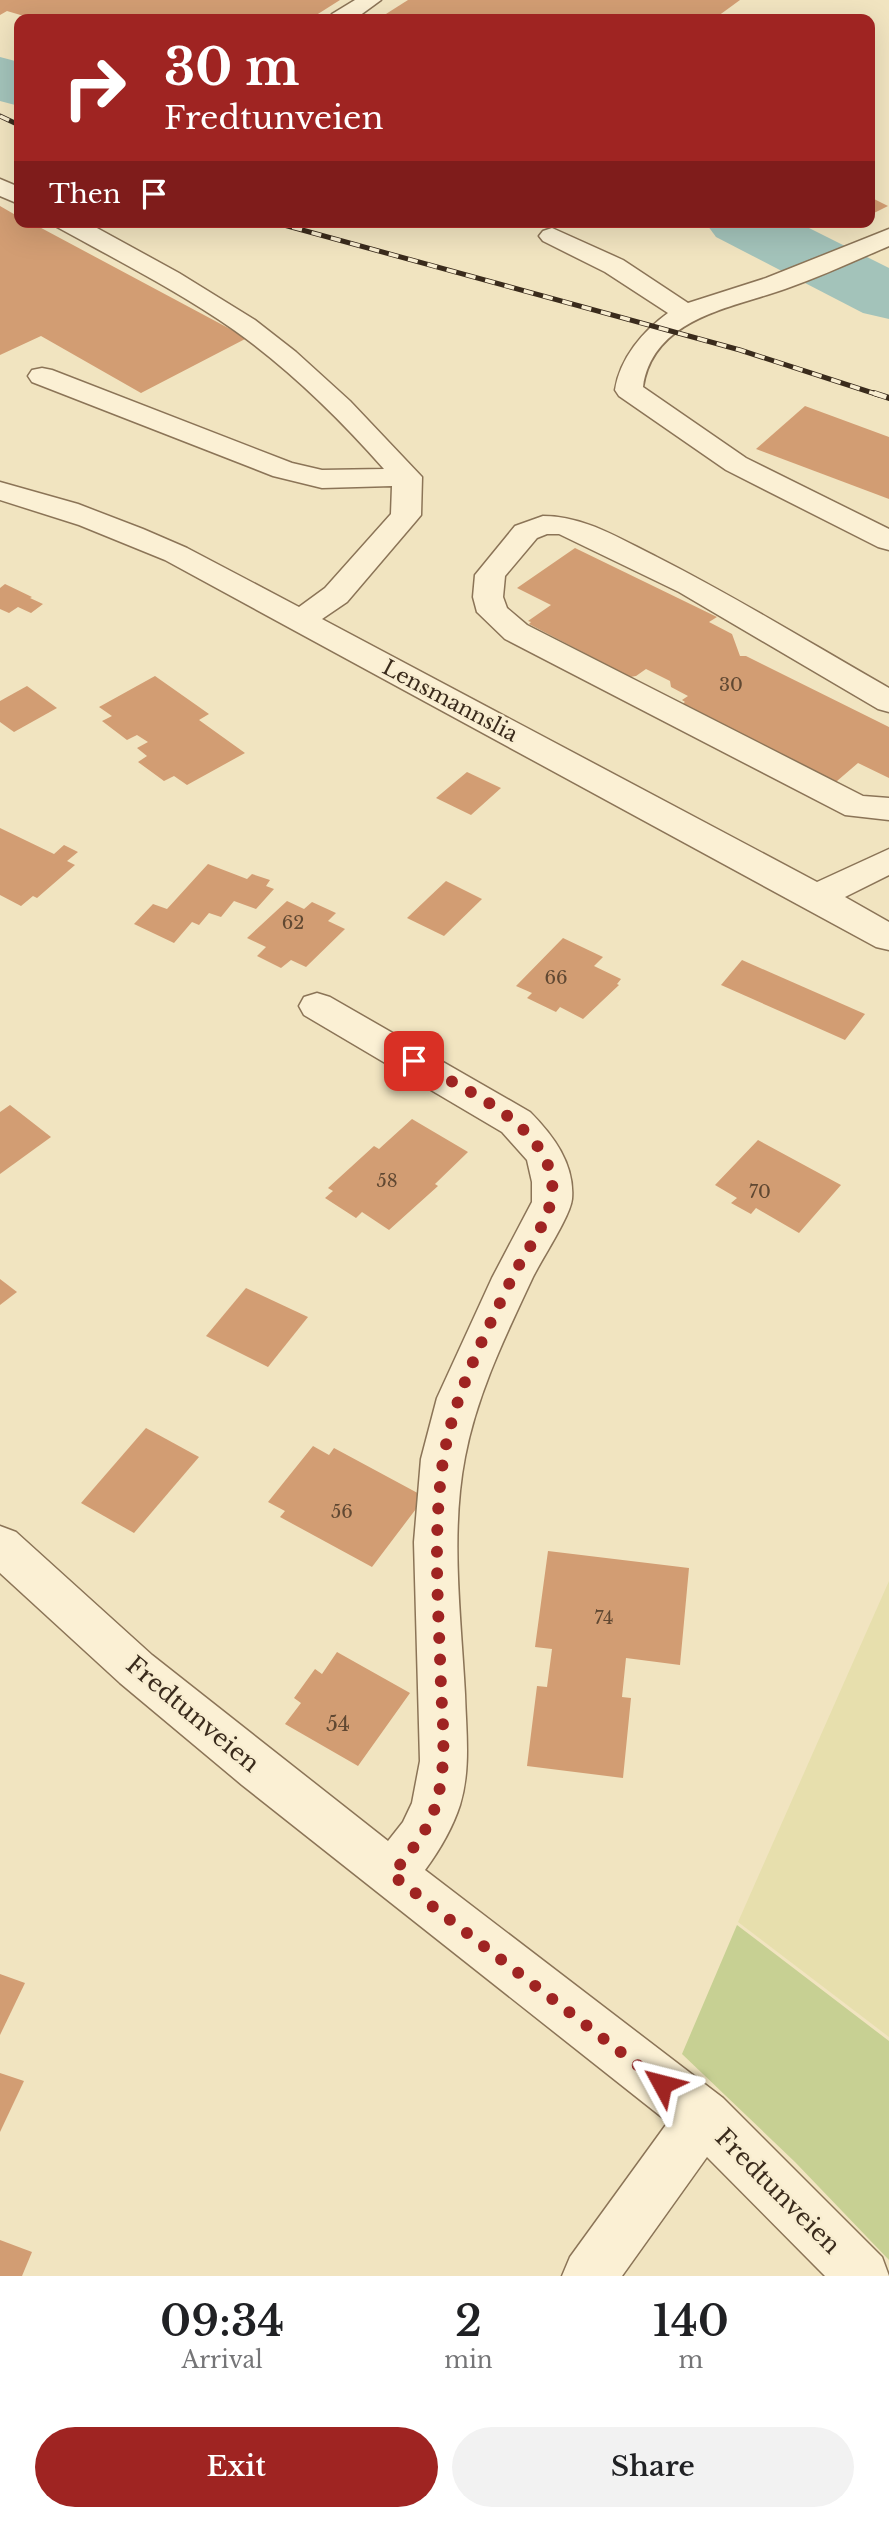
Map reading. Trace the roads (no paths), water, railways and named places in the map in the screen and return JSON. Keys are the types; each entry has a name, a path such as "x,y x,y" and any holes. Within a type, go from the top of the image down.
{"street":[{"path":"348,14 370,0"},
{"path":"77,228 176,282 267,342 375,441 407,477 406,514 336,596 299,621"},
{"path":"552,236 614,266 686,313"},
{"path":"889,237 777,284 686,313 664,329 652,343 629,380 629,390 736,464 889,541"},
{"path":"42,376 283,470 322,479 407,477"},
{"name":"Lensmannslia","path":"0,491 47,503 114,527 176,554 889,938"},
{"path":"889,702 690,586 579,530 543,525 526,532 490,575 488,597 492,612 516,632 857,807 889,809"},
{"path":"817,897 889,861"},
{"path":"317,1006 516,1122 535,1141 546,1159 552,1182 552,1202 512,1278 458,1398 443,1459 436,1542 444,1761 436,1805 420,1838 392,1875"},
{"name":"Fredtunveien","path":"0,1545 136,1668 392,1875 704,2117 863,2276"},
{"path":"589,2276 704,2117"}],"waterway":[{"path":"0,77 14,84"},
{"path":"753,228 889,297"}],"railway":[{"path":"0,116 14,123"},
{"path":"295,228 740,350 879,395"},
{"path":"874,393 889,398"}]}
